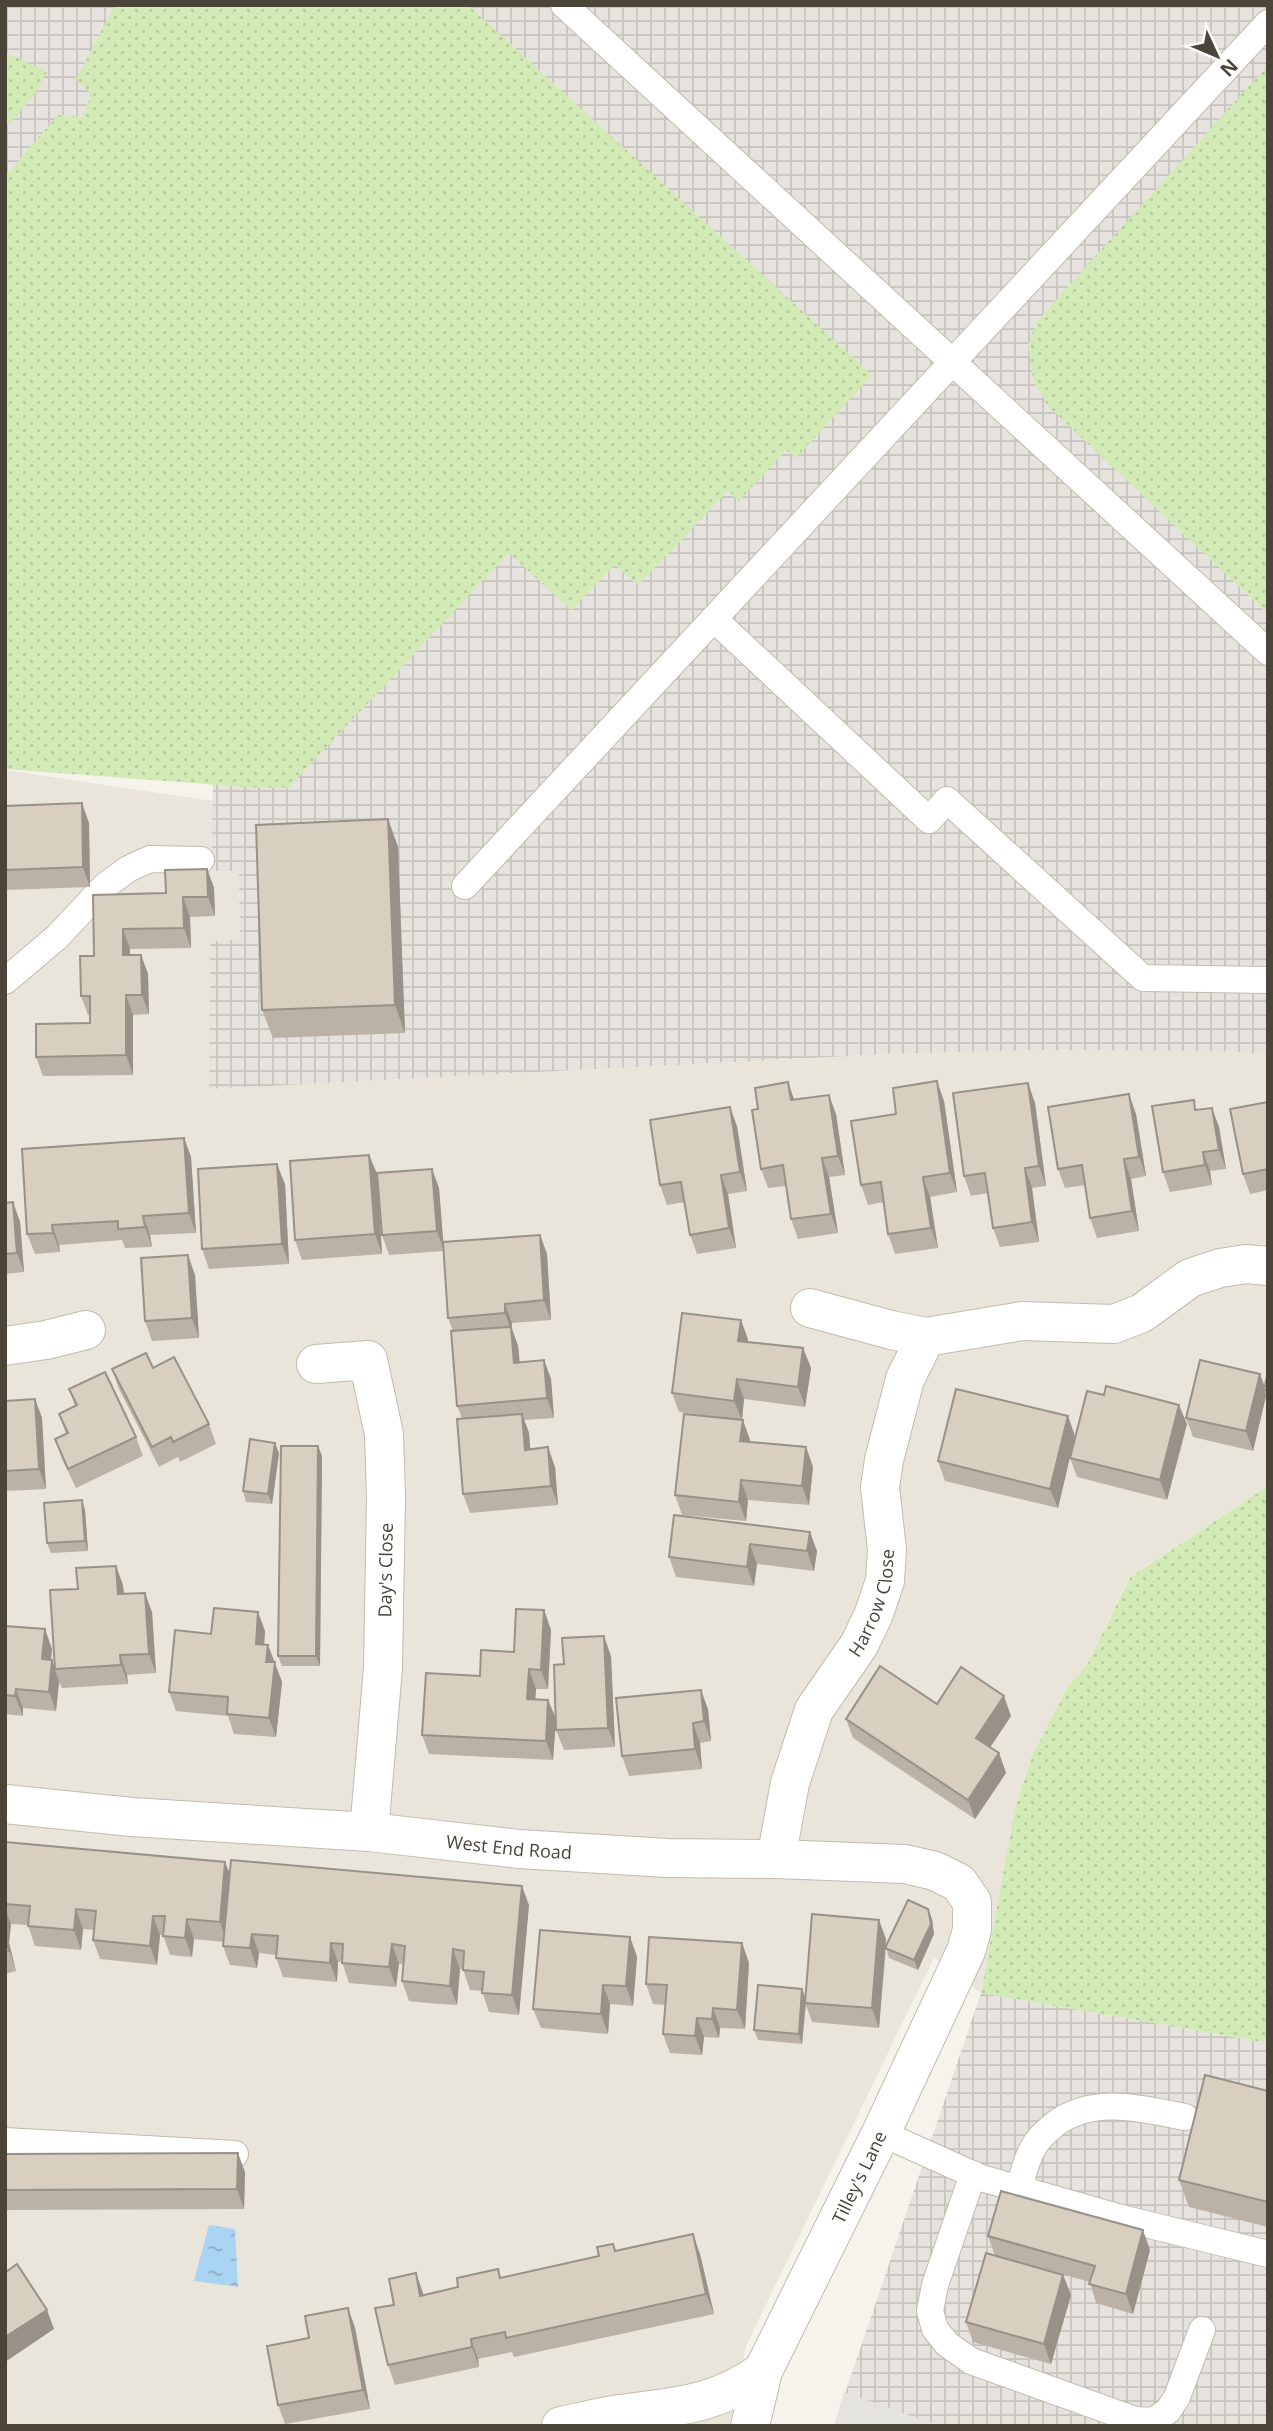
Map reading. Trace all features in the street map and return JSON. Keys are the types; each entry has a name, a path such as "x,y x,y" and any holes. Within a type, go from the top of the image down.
{"street":[{"path":"810,1308 926,1337 1022,1321 1114,1324 1142,1313 1190,1278 1220,1268 1247,1264 1268,1266"},
{"path":"9,1346 86,1330"},
{"name":"Harrow Close","path":"776,1859 790,1783 814,1710 859,1645 885,1581 887,1550 880,1487 884,1460 905,1379 926,1337"},
{"name":"Day's Close","path":"316,1364 368,1360 384,1434 386,1498 383,1668 369,1832"},
{"name":"West End Road","path":"5,1804 132,1817 369,1832 519,1849 667,1858 905,1864 935,1871 958,1883 972,1902 972,1930"},
{"name":"Tilley's Lane","path":"750,2426 763,2371 881,2133 966,1951 972,1930"},
{"path":"561,2426 719,2397 743,2387 763,2371"}],"lane":[{"path":"564,5 1268,652"},
{"path":"465,886 1268,23"},
{"path":"714,619 929,820 947,800 1143,978 1268,980"},
{"path":"5,981 49,945 105,886 128,869 150,859 201,860"},
{"path":"1019,2188 1034,2145 1046,2131 1064,2118 1102,2106 1132,2106 1185,2117"},
{"path":"881,2133 973,2174 1121,2218 1268,2254"},
{"path":"5,2141 235,2154"},
{"path":"973,2174 935,2285 930,2311 935,2329 947,2344 971,2361 1135,2420 1153,2421 1168,2411 1177,2397 1202,2330"}],"shaded area":[{"path":"5,5 1268,5 1268,1054 1040,1050 889,1054 209,1089 210,941 240,939 239,871 211,871 225,238 5,196"},
{"path":"5,770 213,801 211,870 239,871 240,939 210,941 210,1089 889,1054 1040,1050 1268,1054 1268,1486 1129,1577 1087,1665 1068,1686 1032,1756 1015,1809 981,1993 934,1958 746,2346 729,2426 5,2426"},
{"path":"981,1993 1268,2043 1268,2426 834,2426"},
{"path":"844,2392 940,2426 834,2426"}],"green space":[{"path":"115,5 468,5 872,375 796,458 786,450 739,501 728,491 638,585 615,565 571,610 509,553 288,788 5,769 5,176 58,115 82,117 91,94 76,79"},
{"path":"5,52 47,72 33,97 5,128"},
{"path":"1268,65 1268,614 1048,406 1034,383 1028,345 1037,321"},
{"path":"1268,1486 1268,2043 981,1993 1015,1809 1032,1756 1068,1686 1087,1665 1130,1577"}],"water":[{"path":"209,2225 235,2229 238,2287 194,2281"}],"building":[{"path":"82,803 83,867 5,870 5,806"},
{"path":"388,819 395,1005 262,1010 256,825"},
{"path":"207,869 208,897 183,897 184,928 123,929 123,955 141,955 142,995 126,995 126,1055 36,1057 36,1024 90,1023 90,996 81,996 80,956 94,956 93,895 166,893 165,870"},
{"path":"937,1081 950,1173 923,1177 931,1228 888,1234 881,1182 861,1185 851,1121 896,1114 893,1088"},
{"path":"788,1082 791,1100 829,1095 838,1156 822,1158 831,1214 791,1219 783,1165 761,1169 752,1110 758,1109 755,1088"},
{"path":"1028,1083 1039,1166 1025,1168 1032,1222 993,1228 985,1173 964,1176 953,1093"},
{"path":"1129,1094 1139,1157 1124,1159 1132,1211 1090,1218 1082,1165 1058,1169 1048,1107"},
{"path":"1194,1100 1195,1110 1212,1108 1219,1150 1203,1152 1205,1165 1163,1172 1152,1106"},
{"path":"1268,1102 1268,1169 1243,1174 1230,1109"},
{"path":"730,1107 740,1172 721,1175 729,1228 690,1235 681,1182 660,1185 650,1120"},
{"path":"184,1138 189,1213 143,1216 145,1227 118,1229 118,1221 52,1225 53,1233 27,1234 22,1149"},
{"path":"369,1155 375,1234 295,1240 290,1161"},
{"path":"277,1164 282,1244 202,1249 198,1169"},
{"path":"432,1169 437,1231 382,1235 377,1173"},
{"path":"13,1202 17,1253 5,1254 5,1203"},
{"path":"540,1235 544,1300 505,1304 505,1313 448,1318 443,1242"},
{"path":"188,1255 192,1318 145,1321 141,1258"},
{"path":"682,1313 741,1320 738,1341 803,1348 798,1387 737,1379 734,1401 672,1393"},
{"path":"511,1327 514,1363 544,1360 547,1398 457,1406 451,1331"},
{"path":"146,1353 153,1368 174,1357 209,1424 173,1442 171,1437 152,1447 112,1369"},
{"path":"1200,1360 1260,1374 1246,1431 1186,1418"},
{"path":"105,1372 136,1437 68,1469 55,1439 68,1433 59,1414 77,1405 69,1389"},
{"path":"1268,1372 1268,1391 1264,1390"},
{"path":"1106,1386 1179,1405 1160,1480 1070,1458 1087,1391 1104,1395"},
{"path":"956,1389 1068,1416 1050,1489 938,1461"},
{"path":"35,1399 39,1469 5,1471 5,1401"},
{"path":"522,1414 525,1450 548,1447 551,1486 463,1494 457,1419"},
{"path":"684,1414 743,1420 740,1441 806,1447 802,1486 741,1480 739,1502 675,1495"},
{"path":"250,1439 275,1443 268,1494 243,1491"},
{"path":"281,1446 318,1446 316,1656 278,1656"},
{"path":"82,1500 85,1541 47,1543 44,1503"},
{"path":"674,1515 810,1532 807,1551 750,1544 747,1567 669,1557"},
{"path":"116,1566 118,1594 145,1593 149,1654 120,1655 121,1665 55,1669 50,1590 78,1589 76,1568"},
{"path":"214,1608 258,1612 256,1644 268,1645 266,1662 275,1662 269,1718 227,1714 228,1697 169,1692 175,1630 211,1634"},
{"path":"516,1609 544,1610 541,1670 529,1669 527,1699 548,1700 546,1741 422,1735 426,1673 480,1676 481,1650 514,1652"},
{"path":"5,1626 45,1629 42,1659 52,1660 49,1692 16,1689 15,1696 5,1695"},
{"path":"604,1636 608,1728 556,1730 554,1665 564,1664 562,1638"},
{"path":"880,1666 937,1704 961,1667 1004,1696 976,1738 999,1753 968,1800 846,1719"},
{"path":"701,1690 704,1721 693,1723 695,1749 622,1756 616,1698"},
{"path":"5,1842 225,1862 220,1922 187,1919 185,1938 163,1936 165,1916 153,1916 150,1946 93,1940 96,1911 76,1909 74,1930 28,1926 30,1906 5,1904"},
{"path":"231,1860 522,1886 512,1995 482,1993 484,1972 463,1970 464,1951 453,1949 450,1986 402,1981 405,1946 392,1944 389,1967 342,1963 343,1944 331,1943 330,1963 276,1958 278,1936 252,1934 250,1948 223,1946"},
{"path":"908,1900 928,1909 931,1924 914,1960 885,1948"},
{"path":"812,1914 879,1920 872,2008 805,2003"},
{"path":"540,1930 630,1937 626,1986 603,1985 601,2014 533,2009"},
{"path":"649,1937 742,1943 737,2010 713,2008 712,2019 697,2018 695,2036 663,2034 667,1985 646,1984"},
{"path":"758,1985 802,1989 799,2034 754,2030"},
{"path":"1205,2075 1268,2091 1268,2202 1179,2180"},
{"path":"238,2153 237,2189 5,2190 5,2154"},
{"path":"1001,2191 1143,2230 1126,2294 1089,2284 1095,2266 988,2236"},
{"path":"693,2234 706,2294 506,2338 505,2332 471,2339 472,2347 388,2365 375,2308 394,2305 389,2279 416,2273 420,2296 458,2287 457,2278 498,2269 500,2278 599,2256 597,2247 613,2244 615,2251"},
{"path":"986,2253 1063,2275 1044,2344 966,2322"},
{"path":"17,2264 47,2310 5,2337 5,2271"},
{"path":"348,2308 363,2390 278,2405 267,2346 309,2338 305,2316"}]}
